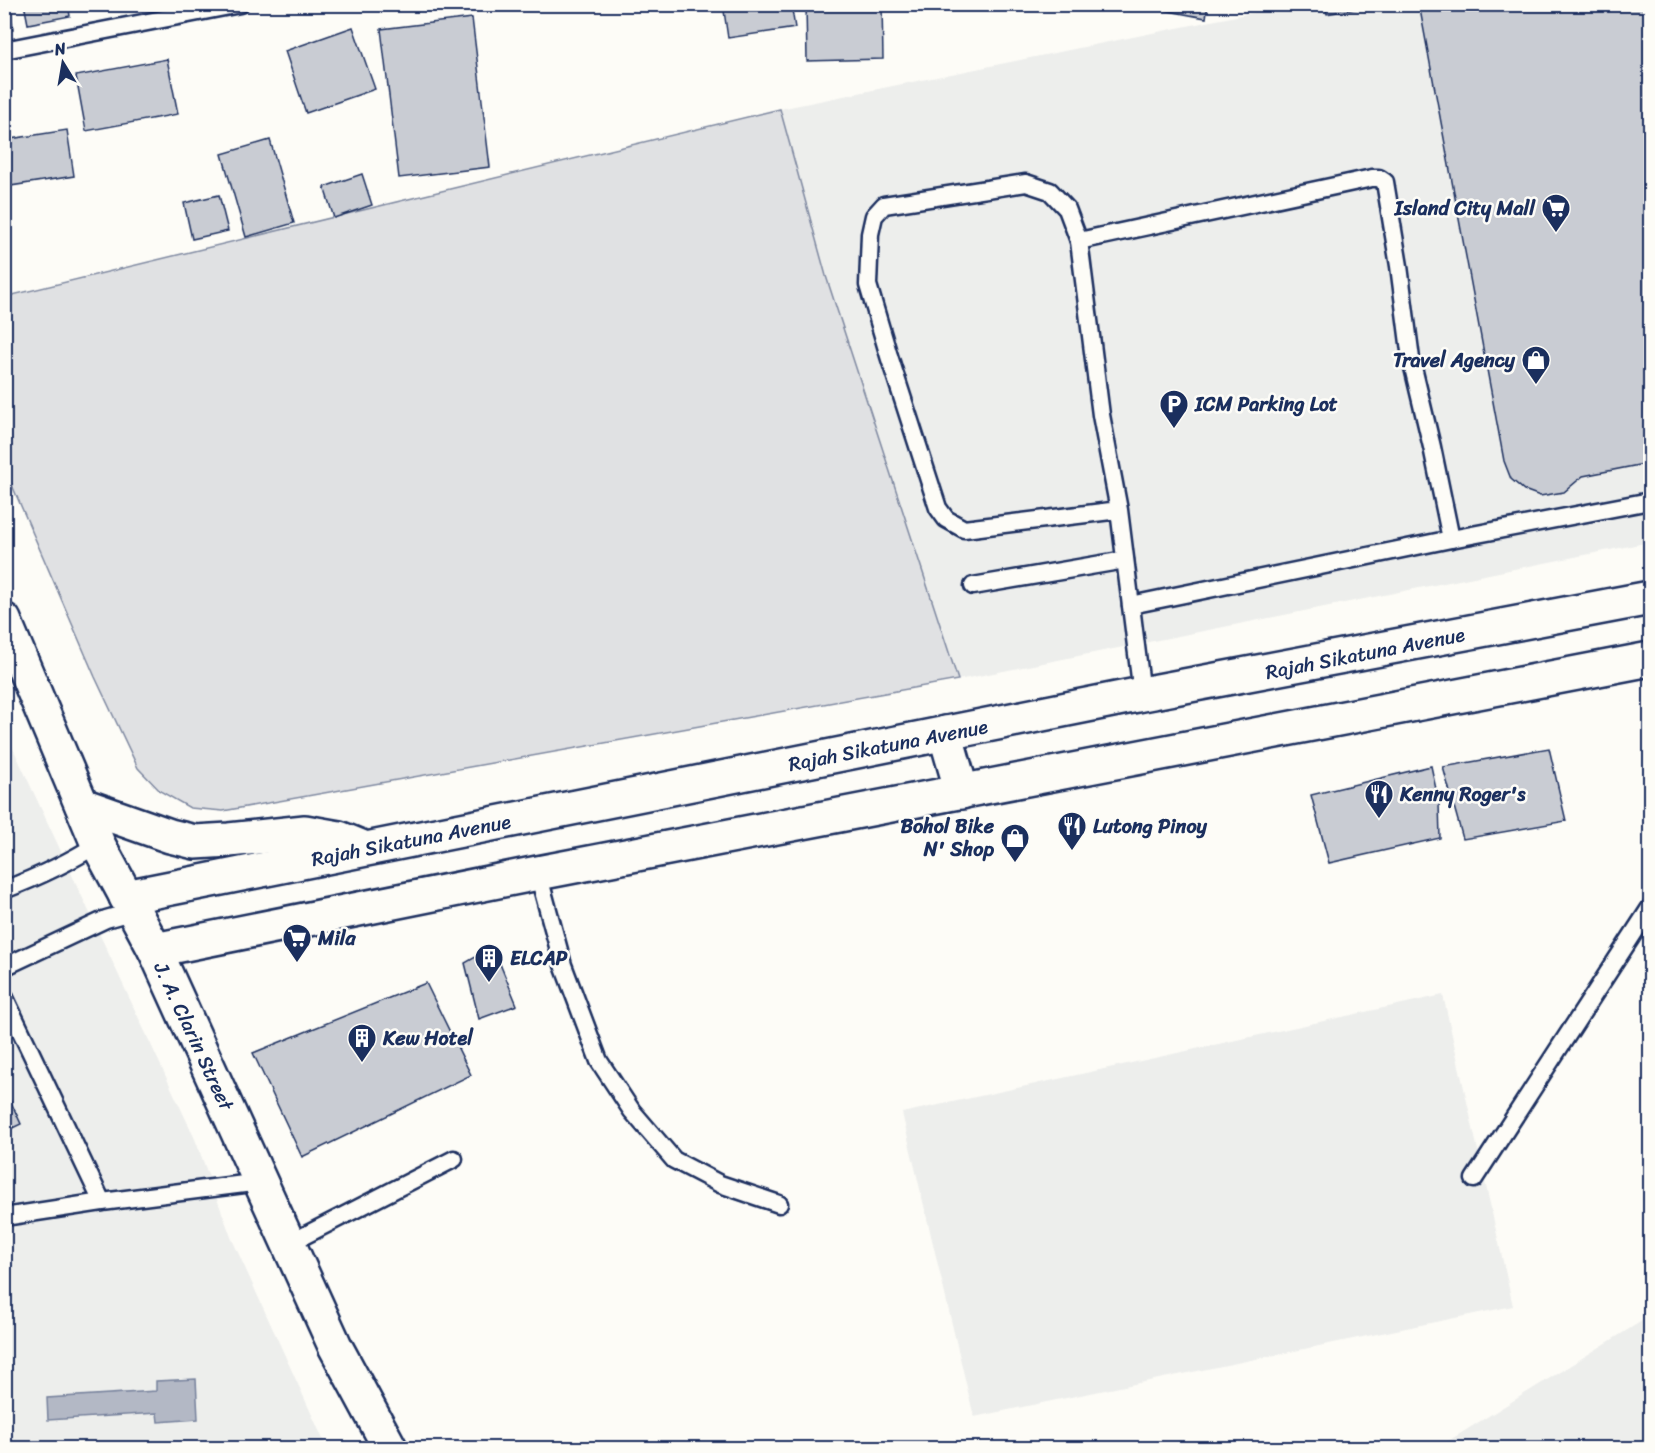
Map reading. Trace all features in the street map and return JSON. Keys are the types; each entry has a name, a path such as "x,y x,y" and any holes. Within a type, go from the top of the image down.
{"main road":[{"name":"Rajah Sikatuna Avenue","path":"130,904 366,849 1142,694 1650,598"},
{"name":"J. A. Clarin Street","path":"4,620 98,844 155,950 335,1346 390,1449"},
{"path":"155,950 538,873 1650,659"},
{"path":"945,734 962,792"},
{"path":"82,805 170,836 195,842 305,832 339,838 366,849"}],"lane":[{"path":"4,50 240,4"},
{"path":"1079,241 1379,178 1384,183 1399,266 1411,358 1451,539"},
{"path":"1119,510 964,529 945,519 938,508 918,449 868,285 870,234 874,216 884,205 1026,183 1050,191 1068,209 1079,241 1101,415 1119,510 1142,694"},
{"path":"1131,605 1451,539 1650,501"},
{"path":"973,586 1125,560"},
{"path":"4,890 41,876 77,858 98,844"},
{"path":"538,873 563,965 599,1061 632,1111 674,1160 720,1184 779,1204"},
{"path":"4,967 106,919 130,904"},
{"path":"1474,1179 1650,908"},
{"path":"4,996 102,1202"},
{"path":"288,1244 454,1159"},
{"path":"4,1217 260,1182"}],"shaded area":[{"name":"Island City Mall","path":"1290,5 1650,5 1650,542 958,680 826,276 780,109"},
{"path":"780,109 826,276 958,680 223,811 190,808 160,791 138,768 95,677 5,469 4,297"},
{"path":"4,729 195,1139 231,1237 327,1448 5,1448"},
{"path":"1443,995 1513,1306 974,1417 902,1113"},
{"path":"1650,1316 1650,1448 1437,1448"},
{"path":"196,1379 198,1419 158,1422 157,1413 48,1420 47,1398 156,1391 156,1381"}],"building":[{"path":"4,4 11,4 13,30 4,30"},
{"path":"24,4 68,4 70,16 28,24"},
{"path":"723,4 791,4 795,28 728,38"},
{"path":"806,4 882,4 883,59 807,61"},
{"path":"1131,4 1208,4 1206,18"},
{"path":"1324,4 1383,4 1327,14"},
{"name":"Island City Mall","path":"1419,4 1650,4 1650,474 1649,463 1583,476 1564,492 1540,496 1524,490 1511,479 1504,461"},
{"path":"472,18 490,167 399,178 381,29"},
{"path":"353,27 375,89 306,113 285,51"},
{"path":"167,59 178,114 86,131 76,76"},
{"path":"67,130 74,176 4,187 4,140"},
{"path":"270,140 294,223 246,237 222,154"},
{"path":"362,174 372,205 334,218 324,187"},
{"path":"219,195 228,231 192,239 184,203"},
{"path":"1549,748 1566,821 1463,839 1443,767"},
{"name":"Kenny Roger's","path":"1431,766 1439,803 1440,838 1329,863 1311,795"},
{"name":"ELCAP","path":"493,947 517,1005 479,1019 465,963"},
{"name":"Kew Hotel","path":"426,983 471,1075 302,1157 253,1053"},
{"path":"4,1087 21,1124 4,1132"}],"place":[{"name":"Island City Mall","path":"1556,234"},
{"name":"Travel Agency","path":"1536,386"},
{"name":"ICM Parking Lot","path":"1174,430"},
{"name":"Kenny Roger's","path":"1379,820"},
{"name":"Lutong Pinoy","path":"1072,852"},
{"name":"Bohol Bike N' Shop","path":"1015,864"},
{"name":"Mila","path":"297,964"},
{"name":"ELCAP","path":"489,984"},
{"name":"Kew Hotel","path":"362,1064"}]}
